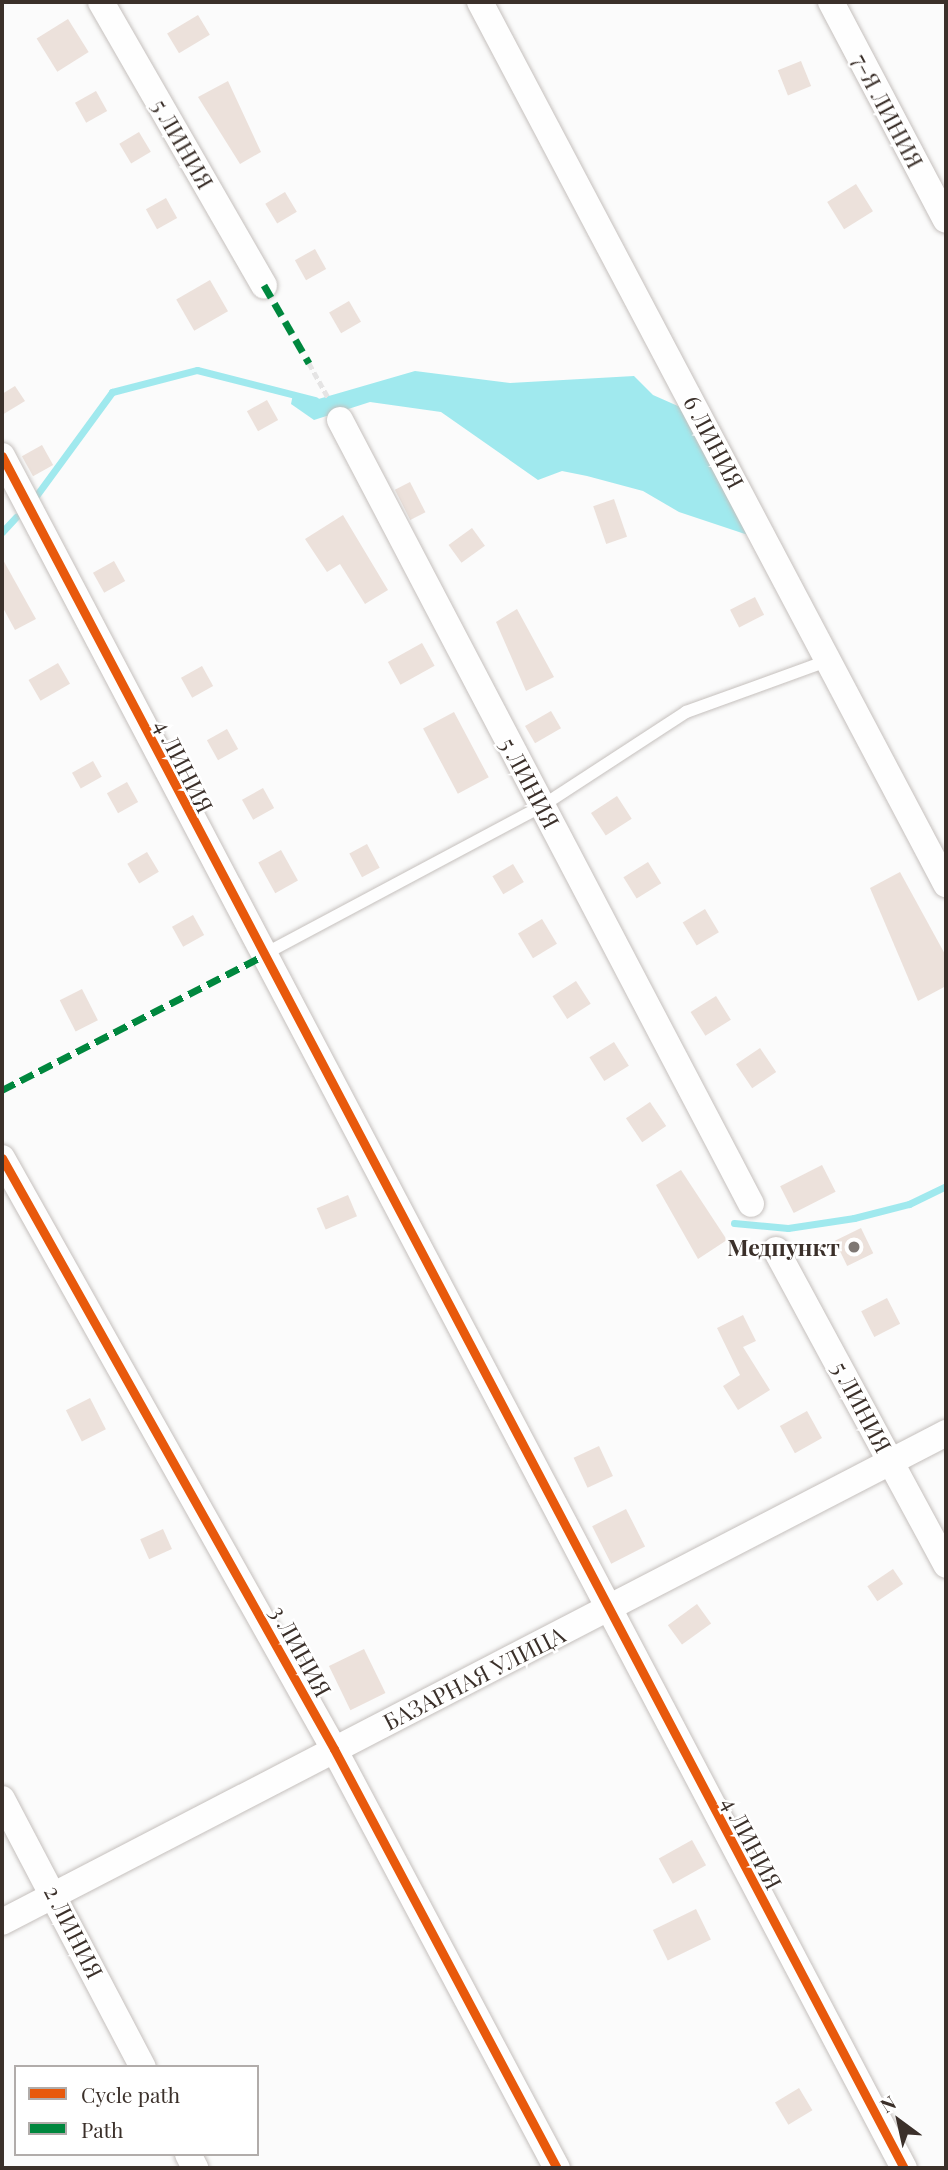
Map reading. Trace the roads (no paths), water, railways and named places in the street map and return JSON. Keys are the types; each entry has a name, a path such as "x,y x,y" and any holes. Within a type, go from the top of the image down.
{"street":[{"name":"5 ЛИНИЯ","path":"101,2 264,285"},
{"name":"6 ЛИНИЯ","path":"480,2 942,867"},
{"name":"7-Я ЛИНИЯ","path":"831,2 946,220"},
{"name":"5 ЛИНИЯ","path":"340,420 751,1204"},
{"name":"4 ЛИНИЯ","path":"2,456 261,957 606,1612 904,2168"},
{"name":"3 ЛИНИЯ","path":"2,1158 334,1749 557,2168"},
{"name":"5 ЛИНИЯ","path":"776,1250 946,1565"},
{"name":"БАЗАРНАЯ УЛИЦА","path":"2,1922 334,1749 606,1612 946,1433"},
{"name":"2 ЛИНИЯ","path":"2,1799 142,2065"}],"lane":[{"path":"261,957 542,806 686,712 830,660"}],"water":[{"path":"415,371 510,383 634,376 653,395 696,414 751,536 679,512 643,491 587,476 562,471 538,480 441,412 370,402 314,420 291,404 293,394 315,400"}],"waterway":[{"path":"36,496 112,392 197,370 315,400"},
{"path":"2,532 16,517"},
{"path":"734,1223 788,1228 854,1218 909,1204 946,1186"}],"place":[{"name":"Медпункт","path":"854,1247"}]}
